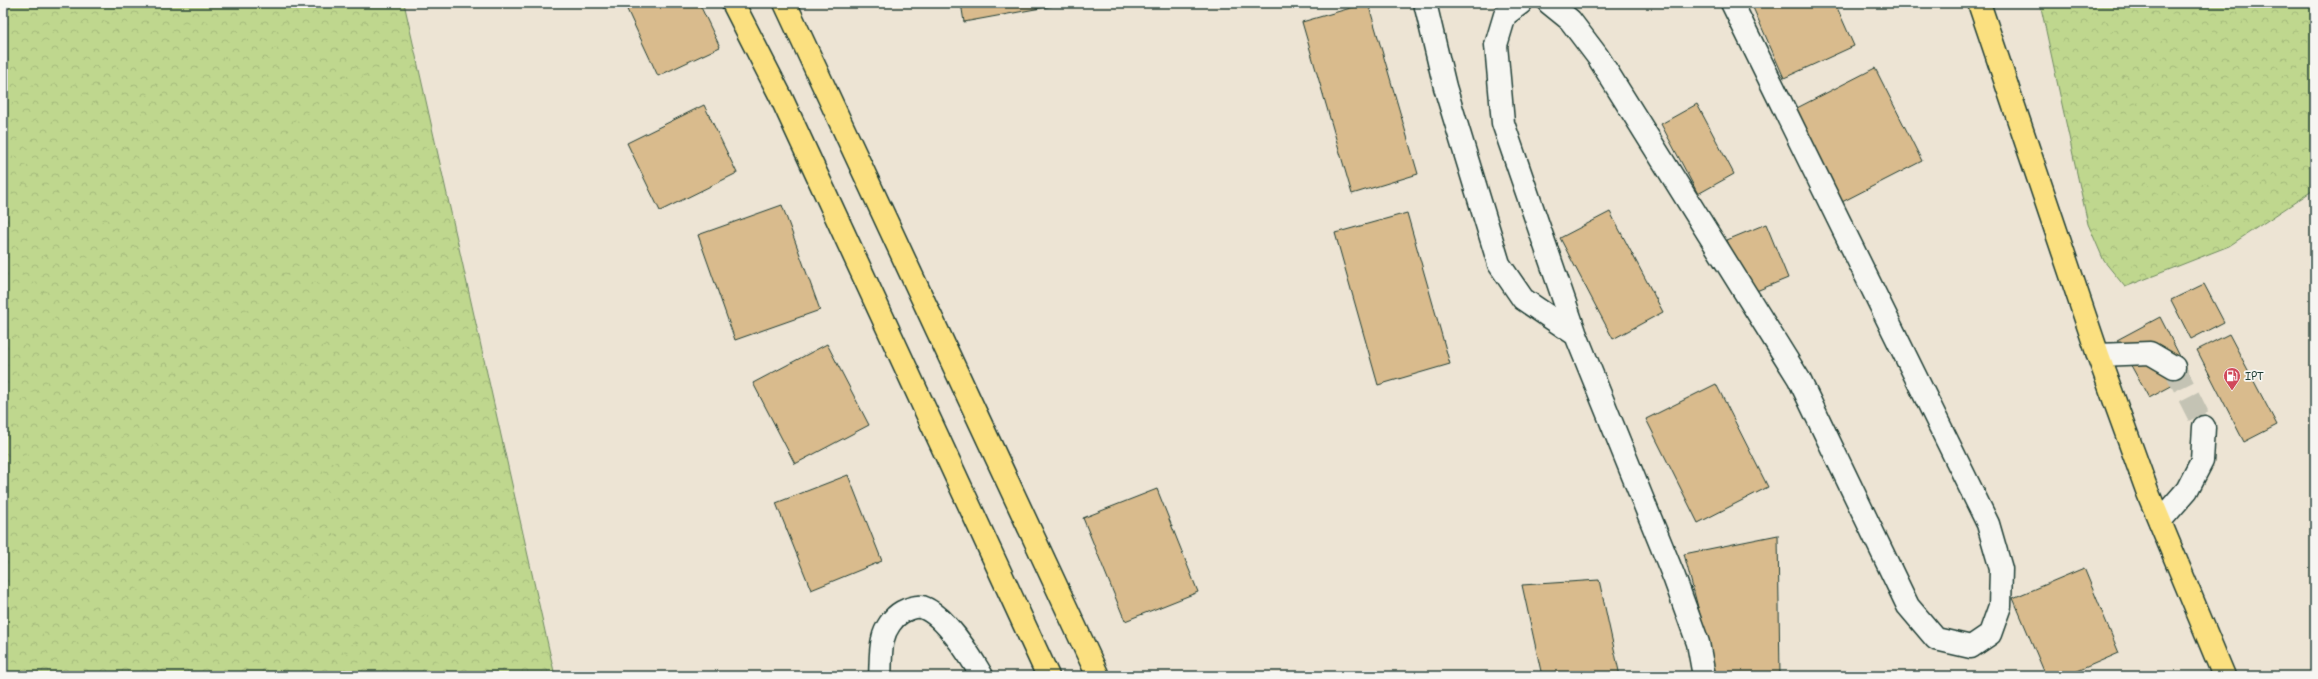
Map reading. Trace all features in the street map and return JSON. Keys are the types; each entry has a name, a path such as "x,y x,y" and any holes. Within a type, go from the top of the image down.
{"main road":[{"path":"733,3 783,103 1048,676"},
{"path":"786,3 1098,676"},
{"path":"1978,3 2098,355 2160,521 2224,676"}],"street":[{"path":"1425,3 1445,87 1499,264 1523,299 1576,335"},
{"path":"1521,3 1505,15 1496,45 1503,123 1576,335 1674,577 1698,643 1704,676"},
{"path":"1549,3 1570,20 1598,57 1799,379 1908,606 1936,639 1971,647 1990,634 2000,606 2001,569 1988,524 1732,3"},
{"path":"2098,355 2150,353 2174,367"},
{"path":"2160,521 2187,490 2202,461 2204,427"},
{"path":"880,676 883,638 890,624 897,615 908,609 921,607 932,611 944,624 973,659 982,676"}],"green space":[{"path":"3,3 404,3 555,676 3,676"},
{"path":"2040,3 2315,3 2315,189 2229,246 2125,287 2104,261 2088,224"}],"building":[{"path":"624,3 699,3 720,47 658,76"},
{"path":"961,3 1052,3 1052,6 964,22"},
{"path":"1368,3 1418,174 1352,194 1302,22"},
{"path":"1751,3 1835,3 1854,46 1784,78"},
{"path":"1875,68 1922,161 1842,202 1795,109"},
{"path":"1697,104 1734,174 1698,194 1661,124"},
{"path":"704,105 737,173 660,211 627,143"},
{"path":"782,205 820,310 735,340 698,235"},
{"path":"1610,212 1663,312 1613,339 1560,238"},
{"path":"1407,213 1450,364 1378,385 1335,233"},
{"path":"1766,224 1788,278 1749,294 1727,240"},
{"path":"2204,284 2224,322 2191,339 2171,300"},
{"path":"2160,317 2190,376 2149,398 2117,340"},
{"path":"2229,334 2277,425 2244,442 2197,350"},
{"path":"827,344 869,425 795,464 753,383"},
{"path":"1716,384 1768,487 1698,523 1646,419"},
{"path":"848,475 882,561 811,590 776,503"},
{"path":"1157,489 1198,592 1125,621 1083,518"},
{"path":"1778,535 1780,676 1716,676 1684,554"},
{"path":"2084,568 2119,653 2066,676 2046,676 2013,598"},
{"path":"1599,580 1620,676 1542,676 1522,585"},
{"path":"2315,581 2315,592 2311,583"}],"tunnel":[{"path":"2174,367 2204,427"}],"place":[{"name":"IPT","path":"2232,391"}]}
